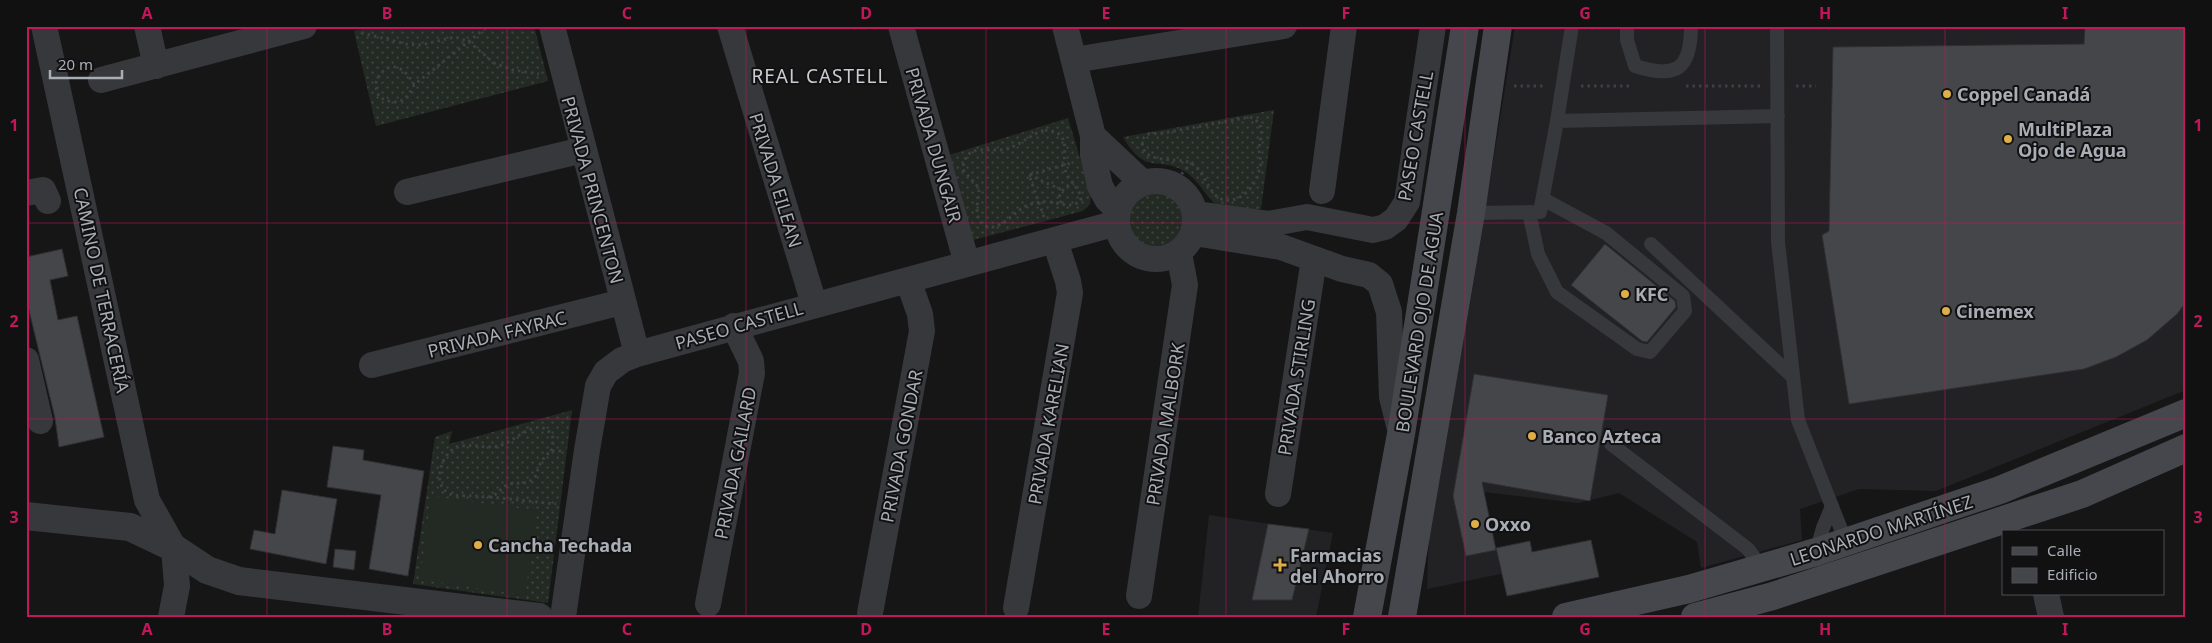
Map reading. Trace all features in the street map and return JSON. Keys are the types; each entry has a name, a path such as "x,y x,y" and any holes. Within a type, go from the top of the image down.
{"main road":[{"name":"BOULEVARD OJO DE AGUA","path":"1367,617 1402,434 1465,26"},
{"name":"BOULEVARD OJO DE AGUA","path":"1402,617 1471,213 1498,26"},
{"name":"LEONARDO MARTÍNEZ","path":"1566,617 1689,589 1816,552 2000,490 2186,413"},
{"name":"LEONARDO MARTÍNEZ","path":"1695,617 1810,584 2082,494 2186,448"},
{"path":"1810,584 1846,542 1872,554 1889,558"}],"street":[{"name":"CAMINO DE TERRACERÍA","path":"44,26 147,500 174,548"},
{"path":"147,26 156,66"},
{"path":"101,80 304,26"},
{"name":"PRIVADA PRINCENTON","path":"552,26 637,354"},
{"name":"PRIVADA EILEAN","path":"730,26 814,304"},
{"name":"PRIVADA DUNGAIR","path":"901,26 967,264"},
{"path":"1065,26 1093,145 1100,186 1118,217 1121,236 1128,248 1140,256 1153,260 1166,259 1189,234 1192,202 1184,192 1173,184 1153,181 1132,189 1124,198 1118,217"},
{"path":"1074,60 1284,26"},
{"path":"1322,191 1344,26"},
{"name":"PASEO CASTELL","path":"1189,234 1307,217 1373,230 1385,227 1396,219 1407,202 1433,26"},
{"path":"1093,145 1144,183"},
{"path":"407,192 583,150"},
{"name":"PASEO CASTELL","path":"563,617 578,506 598,386 606,372 622,360 637,354 814,304 1055,241 1118,217"},
{"path":"1189,234 1281,247 1369,275 1380,284 1386,296 1390,312 1392,397 1402,434"},
{"name":"PRIVADA MALBORK","path":"1139,596 1185,285 1189,234"},
{"name":"PRIVADA KARELIAN","path":"1016,608 1070,293 1055,241"},
{"name":"PRIVADA STIRLING","path":"1278,494 1314,259"},
{"name":"PRIVADA GONDAR","path":"870,612 922,331 920,314 908,280"},
{"name":"PRIVADA FAYRAC","path":"372,365 622,302"},
{"name":"PRIVADA GAILARD","path":"708,604 752,373 751,361 734,326"},
{"path":"26,360 40,421"},
{"path":"32,513 130,527 174,548 207,570 239,581 539,617"},
{"path":"171,617 177,586 174,548"},
{"path":"2046,596 2051,617"}],"lane":[{"path":"1471,213 1540,212 1558,121 1572,26"},
{"path":"1627,26 1627,40 1636,66 1656,73 1674,71 1687,59 1691,46 1691,26"},
{"path":"1778,26 1778,242 1798,420 1846,542"},
{"path":"1558,121 1778,116"},
{"path":"1529,212 1538,254 1557,292 1637,349 1650,352 1684,311 1684,296 1606,233 1543,199"},
{"path":"1651,244 1793,377"},
{"path":"1610,444 1748,548 1762,568"},
{"path":"1816,552 1832,506"}],"path":[{"path":"360,26 362,33 406,44 421,45 455,37 468,42 494,63 513,70 536,74 562,70"},
{"path":"414,85 408,74 399,67 388,68 378,75 375,85 379,97 390,103 400,102 410,94 414,85 488,26"},
{"path":"1250,117 1260,125 1262,131 1259,148 1261,166 1249,191 1241,197 1231,200 1215,196 1198,168 1191,163 1149,154 1144,150 1143,139 1146,134 1158,134 1250,117"},
{"path":"1045,130 1053,131 1060,136 1064,144 1064,165 1068,178 1075,184 1080,192 1081,200 1076,204 1069,206 1045,202 1038,203 1025,207 995,226 986,226 981,223 978,216 979,188 963,170 963,162 968,155 979,150 1011,148 1032,134 1045,130"},
{"path":"1029,175 1064,165 1093,145"},
{"path":"1173,184 1191,163"},
{"path":"1029,175 1062,190"},
{"path":"1029,175 1038,203 1055,241"},
{"path":"1061,204 1059,197 1062,190 1067,185 1075,184"},
{"path":"489,497 497,494 509,484 525,483 537,475 538,467 551,451 554,442 552,434 540,428 529,430 512,441 498,446 462,446 453,449 446,455 443,461 440,480 443,488 450,494 578,506"}],"shaded area":[{"path":"374,26 534,26 548,81 376,126 354,31"},
{"path":"1515,26 2186,26 2186,390 1936,491 1859,489 1800,509 1802,540 1701,568 1697,542 1619,493 1578,503 1484,492 1501,574 1427,589 1430,503 1471,298"},
{"path":"1274,110 1261,209 1234,211 1219,207 1187,173 1169,165 1146,161 1131,150 1123,137"},
{"path":"1068,118 1091,195 1090,204 1083,211 973,240 949,155"},
{"path":"1150,191 1162,191 1172,195 1180,203 1184,219 1180,235 1172,243 1162,247 1150,247 1140,243 1132,235 1128,225 1128,213 1132,203 1140,195"},
{"path":"572,410 548,603 413,584 435,437 452,431 449,444"},
{"name":"Cancha Techada","path":"431,496 537,511 525,595 420,580"},
{"path":"1209,515 1333,533 1316,617 1198,617"}],"building":[{"name":"MultiPlaza Ojo de Agua","path":"2085,26 2186,26 2186,302 2177,314 2147,340 2116,357 2084,369 1849,404 1822,235 1829,231 1833,47 2084,44"},
{"name":"KFC","path":"1605,244 1675,301 1676,307 1647,342 1642,341 1571,285"},
{"path":"62,249 68,276 50,280 58,320 77,316 104,437 59,447 55,418 26,298 26,257"},
{"name":"Banco Azteca","path":"1474,374 1608,395 1590,501 1482,482 1496,550 1466,556 1453,496"},
{"path":"333,446 364,450 363,460 424,471 408,576 369,569 381,495 327,487"},
{"path":"282,490 337,499 326,564 250,549 254,530 275,534"},
{"name":"Farmacias del Ahorro","path":"1268,524 1309,529 1292,600 1252,600"},
{"path":"1591,540 1599,577 1507,596 1496,548 1530,541 1532,552"},
{"path":"335,549 356,551 354,570 333,567"}],"place":[{"name":"Coppel Canadá","path":"1947,94"},
{"name":"MultiPlaza Ojo de Agua","path":"2008,139"},
{"name":"KFC","path":"1625,294"},
{"name":"Cinemex","path":"1946,311"},
{"name":"Banco Azteca","path":"1532,436"},
{"name":"Oxxo","path":"1475,524"},
{"name":"Cancha Techada","path":"478,545"},
{"name":"Farmacias del Ahorro","path":"1280,565"}],"district":[{"name":"REAL CASTELL","path":"820,76"}]}
